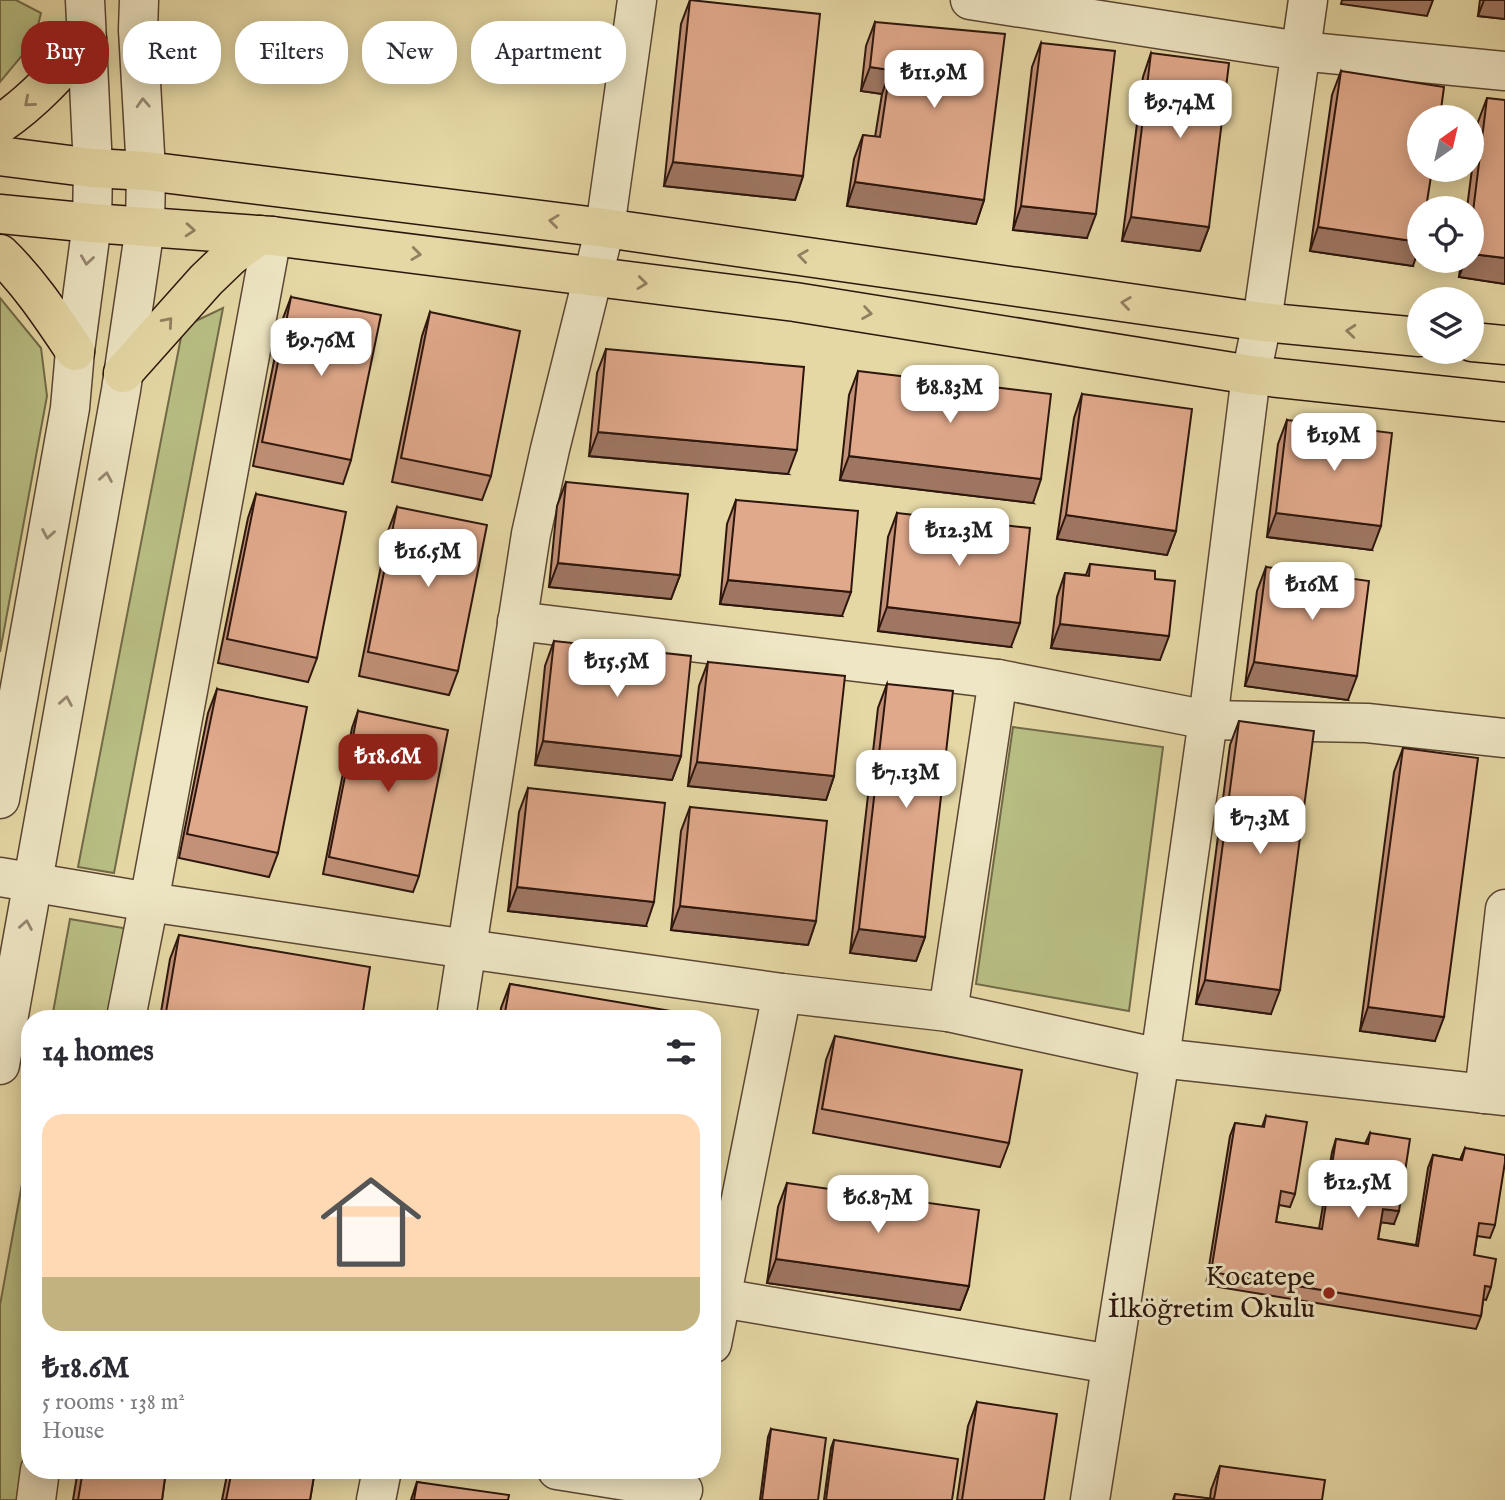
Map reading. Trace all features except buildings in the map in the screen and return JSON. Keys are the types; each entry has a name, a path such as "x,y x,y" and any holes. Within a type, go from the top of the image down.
{"main road":[{"path":"0,124 25,106 48,84"},
{"path":"0,156 93,168 146,171 605,228 1262,322 1407,336"},
{"path":"0,214 266,235 795,302 1251,375 1505,402"},
{"path":"123,373 206,280 231,256 266,235"},
{"path":"0,254 38,297 75,351"},
{"path":"1484,343 1505,345"}],"street":[{"path":"85,0 86,21"},
{"path":"0,1065 17,880 123,373 145,227 146,171 138,30 139,0"},
{"path":"457,1010 531,534 605,228 637,0"},
{"path":"970,0 1300,51 1505,71"},
{"path":"1090,1500 1160,1058 1208,720 1251,375 1262,322 1308,0"},
{"path":"0,799 70,408 92,223 93,168 89,84"},
{"path":"128,1010 266,235"},
{"path":"517,621 999,678 1208,720 1367,723 1505,738"},
{"path":"948,1012 999,678"},
{"path":"17,880 467,949 782,993 948,1012 1160,1058 1494,1095 1505,909"},
{"path":"782,993 721,1298 1111,1364"},
{"path":"36,1500 39,1479"},
{"path":"376,1500 380,1479"},
{"path":"624,1479 684,1487"}],"green space":[{"path":"0,0 16,0 41,13 39,21 21,21 21,57 0,82"},
{"path":"0,298 41,348 47,396 0,652"},
{"path":"223,308 114,873 78,867 183,327"},
{"path":"1013,727 1163,747 1129,1011 976,984"},
{"path":"70,919 129,929 115,1010 53,1010"},
{"path":"21,1190 21,1479 28,1479 24,1500 0,1500 0,1305"}],"place":[{"name":"Kocatepe İlköğretim Okulu","path":"1329,1293"}]}
